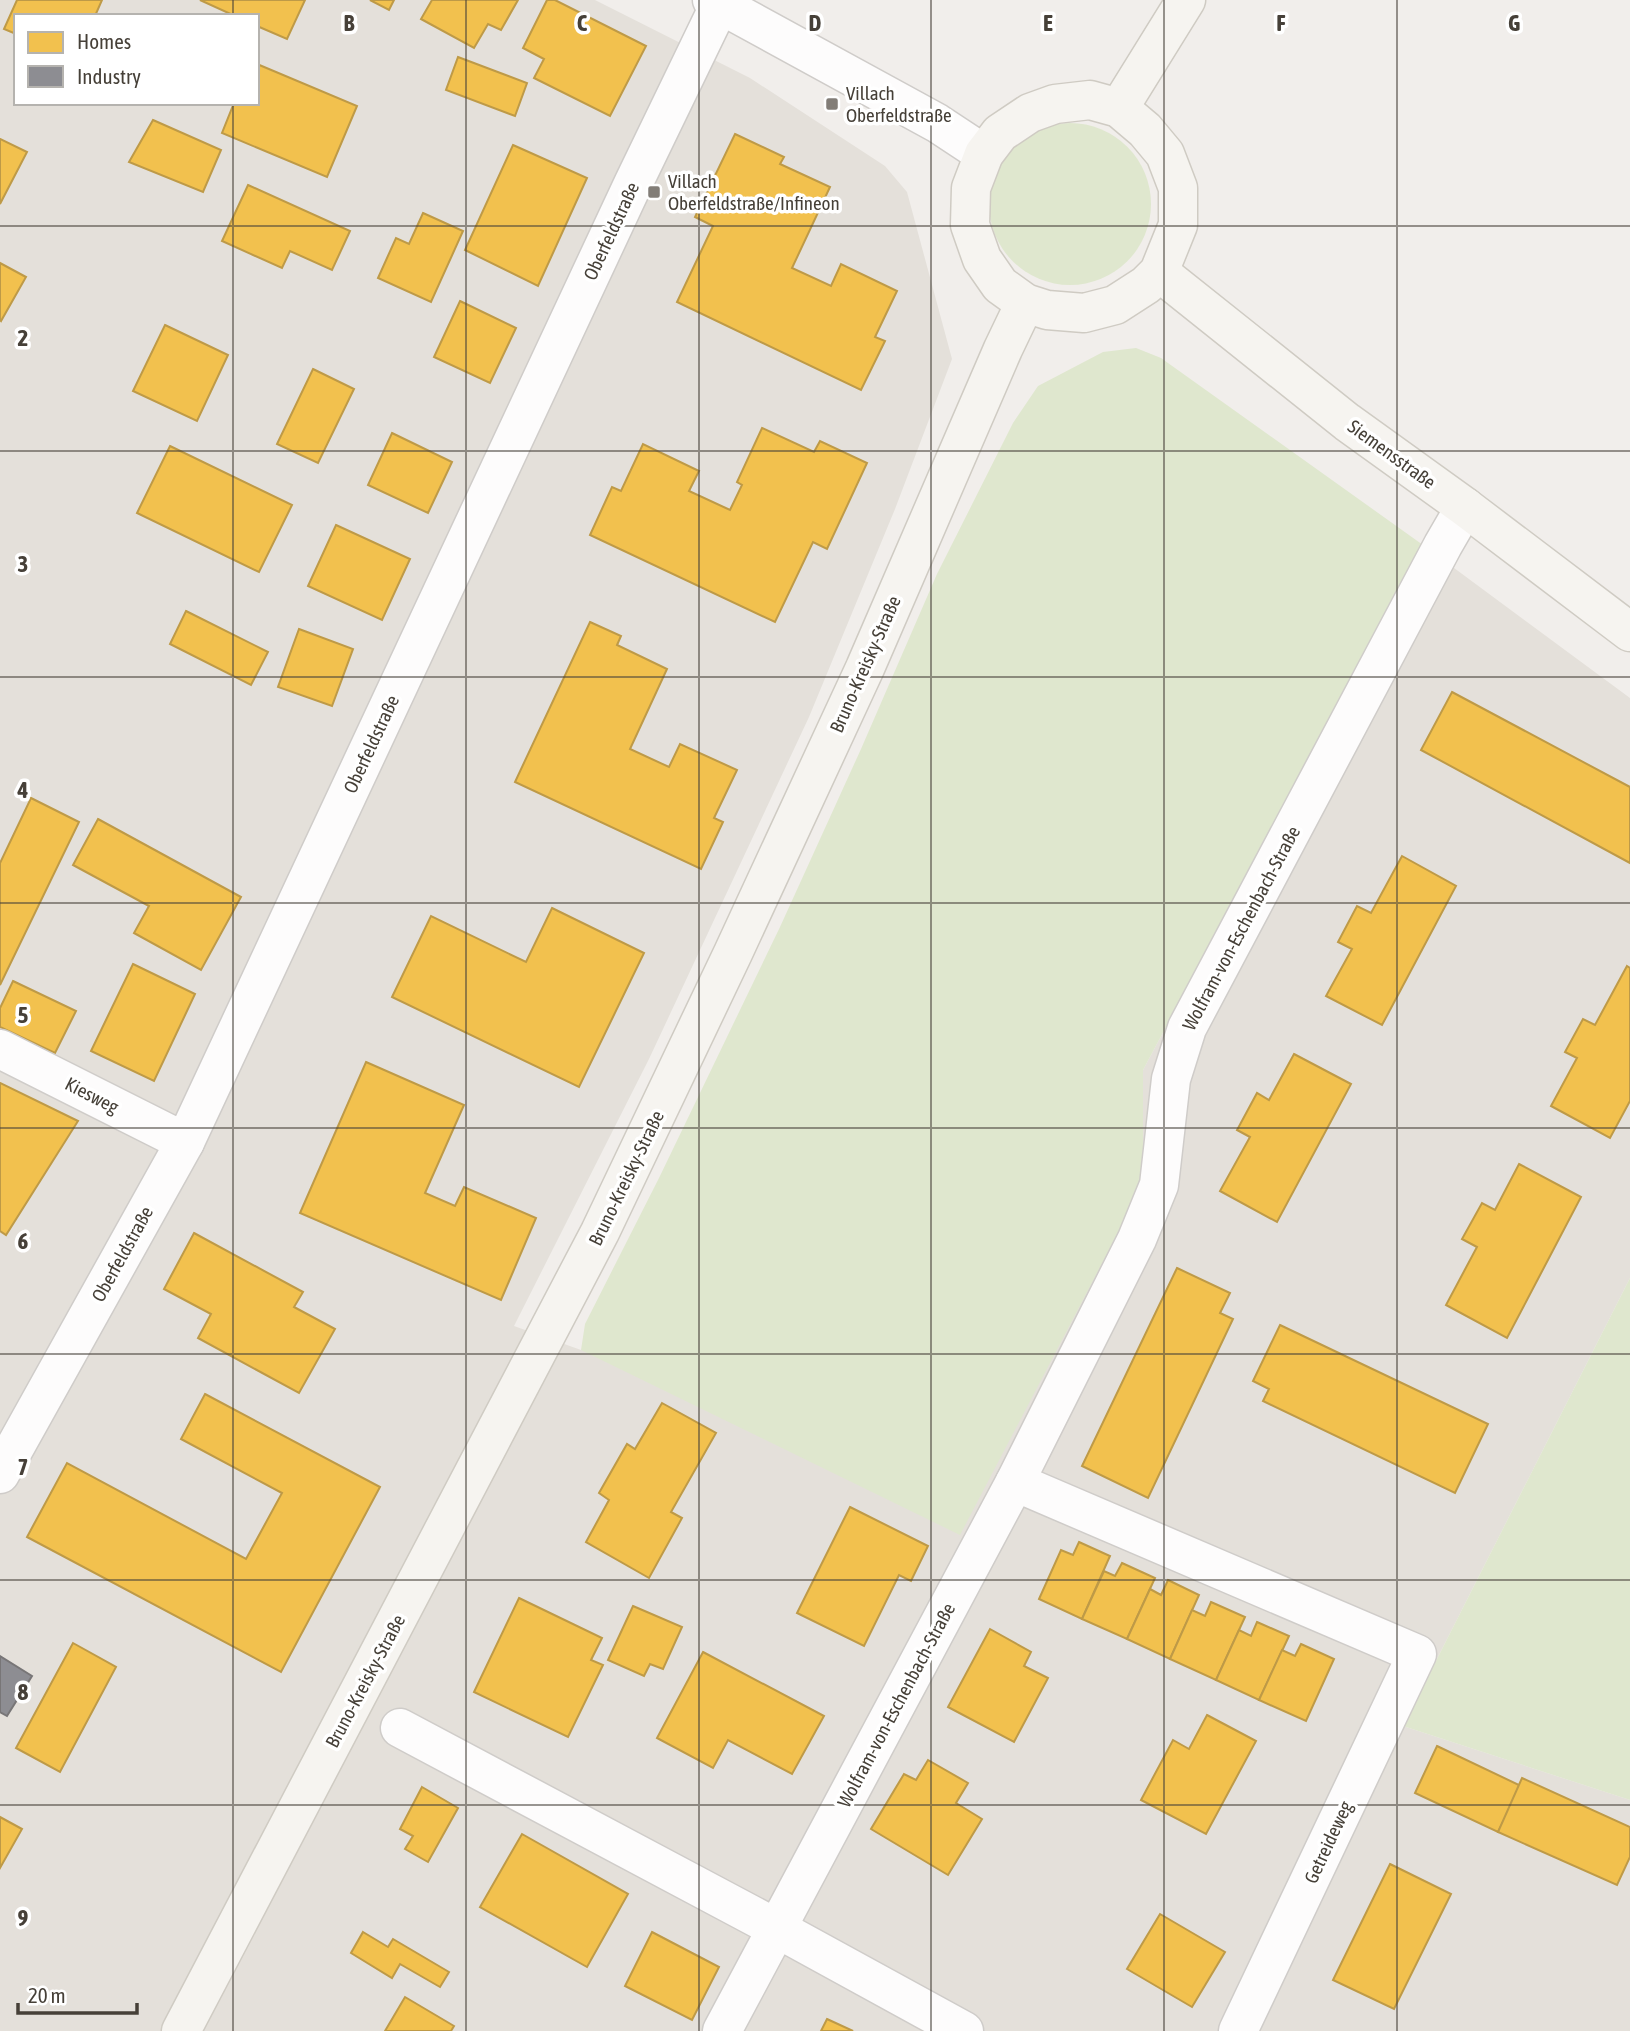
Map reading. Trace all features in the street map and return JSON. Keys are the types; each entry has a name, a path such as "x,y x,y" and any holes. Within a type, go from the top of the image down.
{"street":[{"path":"1119,108 1186,0"},
{"path":"716,2 937,123 984,154"},
{"name":"Oberfeldstraße","path":"0,1474 184,1142 716,2"},
{"path":"1090,100 1119,108 1145,130 1165,154 1178,188 1178,225 1159,272 1146,285 1115,305 1084,313 1047,310 1025,303 1000,285 982,259 970,225 971,188 984,154 1000,133 1030,113 1055,104 1090,100"},
{"name":"Siemensstraße","path":"1159,272 1347,422 1630,632"},
{"name":"Bruno-Kreisky-Straße","path":"181,2031 606,1220 864,668 1025,303"},
{"name":"Wolfram-von-Eschenbach-Straße","path":"722,2031 1016,1482 1137,1239 1159,1185 1171,1079 1186,1028 1465,507"},
{"name":"Kiesweg","path":"0,1049 184,1142"},
{"name":"Getreideweg","path":"1016,1482 1417,1654 1238,2031"},
{"path":"400,1728 964,2031"}],"shaded area":[{"path":"0,0 595,0 750,78 885,166 907,192 952,359 895,509 809,717 649,1059 514,1326 581,1350 1143,1185 1143,1070 1423,545 1630,698 1630,1278 1403,1726 1630,1800 1630,2031 0,2031"}],"green space":[{"path":"1070,123 1101,129 1127,147 1145,173 1151,204 1145,235 1127,261 1101,279 1070,285 1039,279 1013,261 995,235 989,204 995,173 1013,147 1039,129"},
{"path":"1136,348 1161,358 1423,545 1143,1070 1143,1185 960,1535 581,1350 585,1324 780,927 937,574 1013,423 1038,386 1103,352"},
{"path":"1630,1278 1630,1800 1403,1726"}],"building: Homes":[{"path":"17,0 102,0 96,14 14,14 14,33 4,29"},
{"path":"200,0 305,0 287,39 259,27 259,14 231,14"},
{"path":"370,0 394,0 389,10"},
{"path":"432,0 518,0 501,30 488,24 474,48 421,19"},
{"path":"547,0 555,0 646,46 610,116 534,78 544,59 523,48"},
{"path":"458,57 527,83 515,116 446,90"},
{"path":"259,65 357,106 327,177 222,133 233,105 259,105"},
{"path":"153,120 221,150 203,192 129,162"},
{"path":"735,134 784,157 780,164 830,187 792,268 831,286 841,264 897,291 875,337 885,341 861,390 677,302 713,226 695,217"},
{"path":"0,139 27,152 0,204"},
{"path":"513,145 587,178 538,286 465,250"},
{"path":"248,185 350,231 332,270 290,251 282,268 222,241"},
{"path":"423,213 463,231 431,302 378,278 396,238 409,244"},
{"path":"0,263 26,277 1,321 0,320"},
{"path":"460,301 516,328 490,383 434,357"},
{"path":"165,325 228,355 197,421 133,391"},
{"path":"313,369 354,389 318,463 277,444"},
{"path":"762,428 814,452 820,441 867,463 827,549 813,542 775,622 590,535 612,487 621,491 643,444 699,471 689,491 730,510 742,485 737,482"},
{"path":"392,433 452,462 428,513 368,485"},
{"path":"170,446 292,505 259,572 137,513"},
{"path":"336,525 410,559 382,620 308,586"},
{"path":"186,611 268,652 251,685 170,644"},
{"path":"590,622 621,636 617,645 667,669 630,749 669,767 680,744 737,770 714,818 723,822 701,869 515,782"},
{"path":"299,629 353,649 332,706 278,687"},
{"path":"1452,692 1630,787 1630,863 1421,750"},
{"path":"31,798 79,822 0,985 0,863"},
{"path":"98,819 241,897 201,970 134,933 149,906 73,865"},
{"path":"1402,856 1456,886 1382,1025 1326,996 1352,949 1338,942 1357,906 1371,913"},
{"path":"552,908 644,953 579,1087 392,997 431,916 526,962"},
{"path":"133,964 195,994 154,1081 91,1051"},
{"path":"1627,966 1630,968 1630,1101 1610,1138 1551,1106 1577,1058 1565,1052 1583,1019 1595,1025"},
{"path":"13,981 76,1011 55,1053 0,1027 0,1008"},
{"path":"1294,1054 1351,1084 1277,1222 1220,1191 1250,1137 1237,1130 1257,1093 1269,1100"},
{"path":"366,1062 464,1105 425,1193 455,1206 464,1187 536,1218 501,1300 300,1213"},
{"path":"0,1083 78,1121 6,1235 0,1231"},
{"path":"1519,1164 1581,1197 1507,1338 1446,1305 1477,1247 1462,1239 1482,1203 1495,1210"},
{"path":"194,1233 303,1292 294,1307 335,1329 299,1393 198,1338 211,1314 164,1289"},
{"path":"1177,1268 1230,1293 1220,1313 1233,1319 1148,1498 1082,1466"},
{"path":"1280,1325 1488,1424 1455,1493 1263,1401 1269,1389 1253,1381"},
{"path":"205,1394 380,1487 281,1672 27,1537 67,1463 246,1559 282,1493 181,1439"},
{"path":"662,1403 716,1433 671,1512 682,1518 649,1578 586,1542 609,1500 599,1493 627,1444 635,1449"},
{"path":"850,1507 928,1546 911,1581 899,1575 864,1646 797,1613"},
{"path":"1079,1542 1110,1556 1082,1619 1039,1599 1061,1550 1073,1555"},
{"path":"1122,1563 1155,1578 1127,1639 1082,1619 1104,1571 1115,1576"},
{"path":"1168,1580 1199,1595 1170,1659 1127,1639 1150,1589 1161,1595"},
{"path":"519,1598 602,1638 591,1660 603,1665 568,1737 474,1692"},
{"path":"1211,1602 1245,1617 1216,1680 1170,1659 1192,1610 1205,1616"},
{"path":"633,1606 682,1627 663,1669 650,1664 644,1676 608,1660"},
{"path":"1257,1622 1289,1636 1259,1700 1216,1680 1239,1630 1251,1636"},
{"path":"990,1629 1031,1652 1024,1666 1048,1678 1014,1742 948,1707"},
{"path":"73,1643 116,1667 60,1772 16,1748"},
{"path":"1301,1644 1334,1659 1306,1721 1259,1700 1282,1650 1295,1656"},
{"path":"703,1652 824,1716 792,1774 728,1740 713,1768 657,1738"},
{"path":"1207,1715 1256,1741 1206,1834 1141,1800 1173,1740 1189,1749"},
{"path":"1437,1746 1521,1786 1498,1832 1415,1793"},
{"path":"928,1760 968,1783 956,1803 982,1819 948,1875 871,1829 904,1774 916,1780"},
{"path":"1522,1778 1630,1827 1630,1857 1617,1885 1498,1832"},
{"path":"422,1787 458,1808 428,1862 405,1849 413,1836 400,1829"},
{"path":"0,1817 22,1829 0,1868"},
{"path":"522,1834 628,1894 587,1967 480,1907"},
{"path":"1390,1864 1451,1894 1394,2009 1333,1980"},
{"path":"1160,1914 1225,1952 1192,2007 1127,1969"},
{"path":"363,1932 388,1947 393,1939 449,1972 440,1987 400,1964 392,1978 351,1953"},
{"path":"652,1932 719,1967 692,2020 625,1986"},
{"path":"405,1997 454,2026 451,2031 385,2031"},
{"path":"827,2019 853,2031 821,2031"}],"building: Industry":[{"path":"0,1656 32,1676 7,1716 0,1712"}],"place":[{"name":"Villach Oberfeldstraße","path":"832,104"},
{"name":"Villach Oberfeldstraße/Infineon","path":"654,192"}]}
